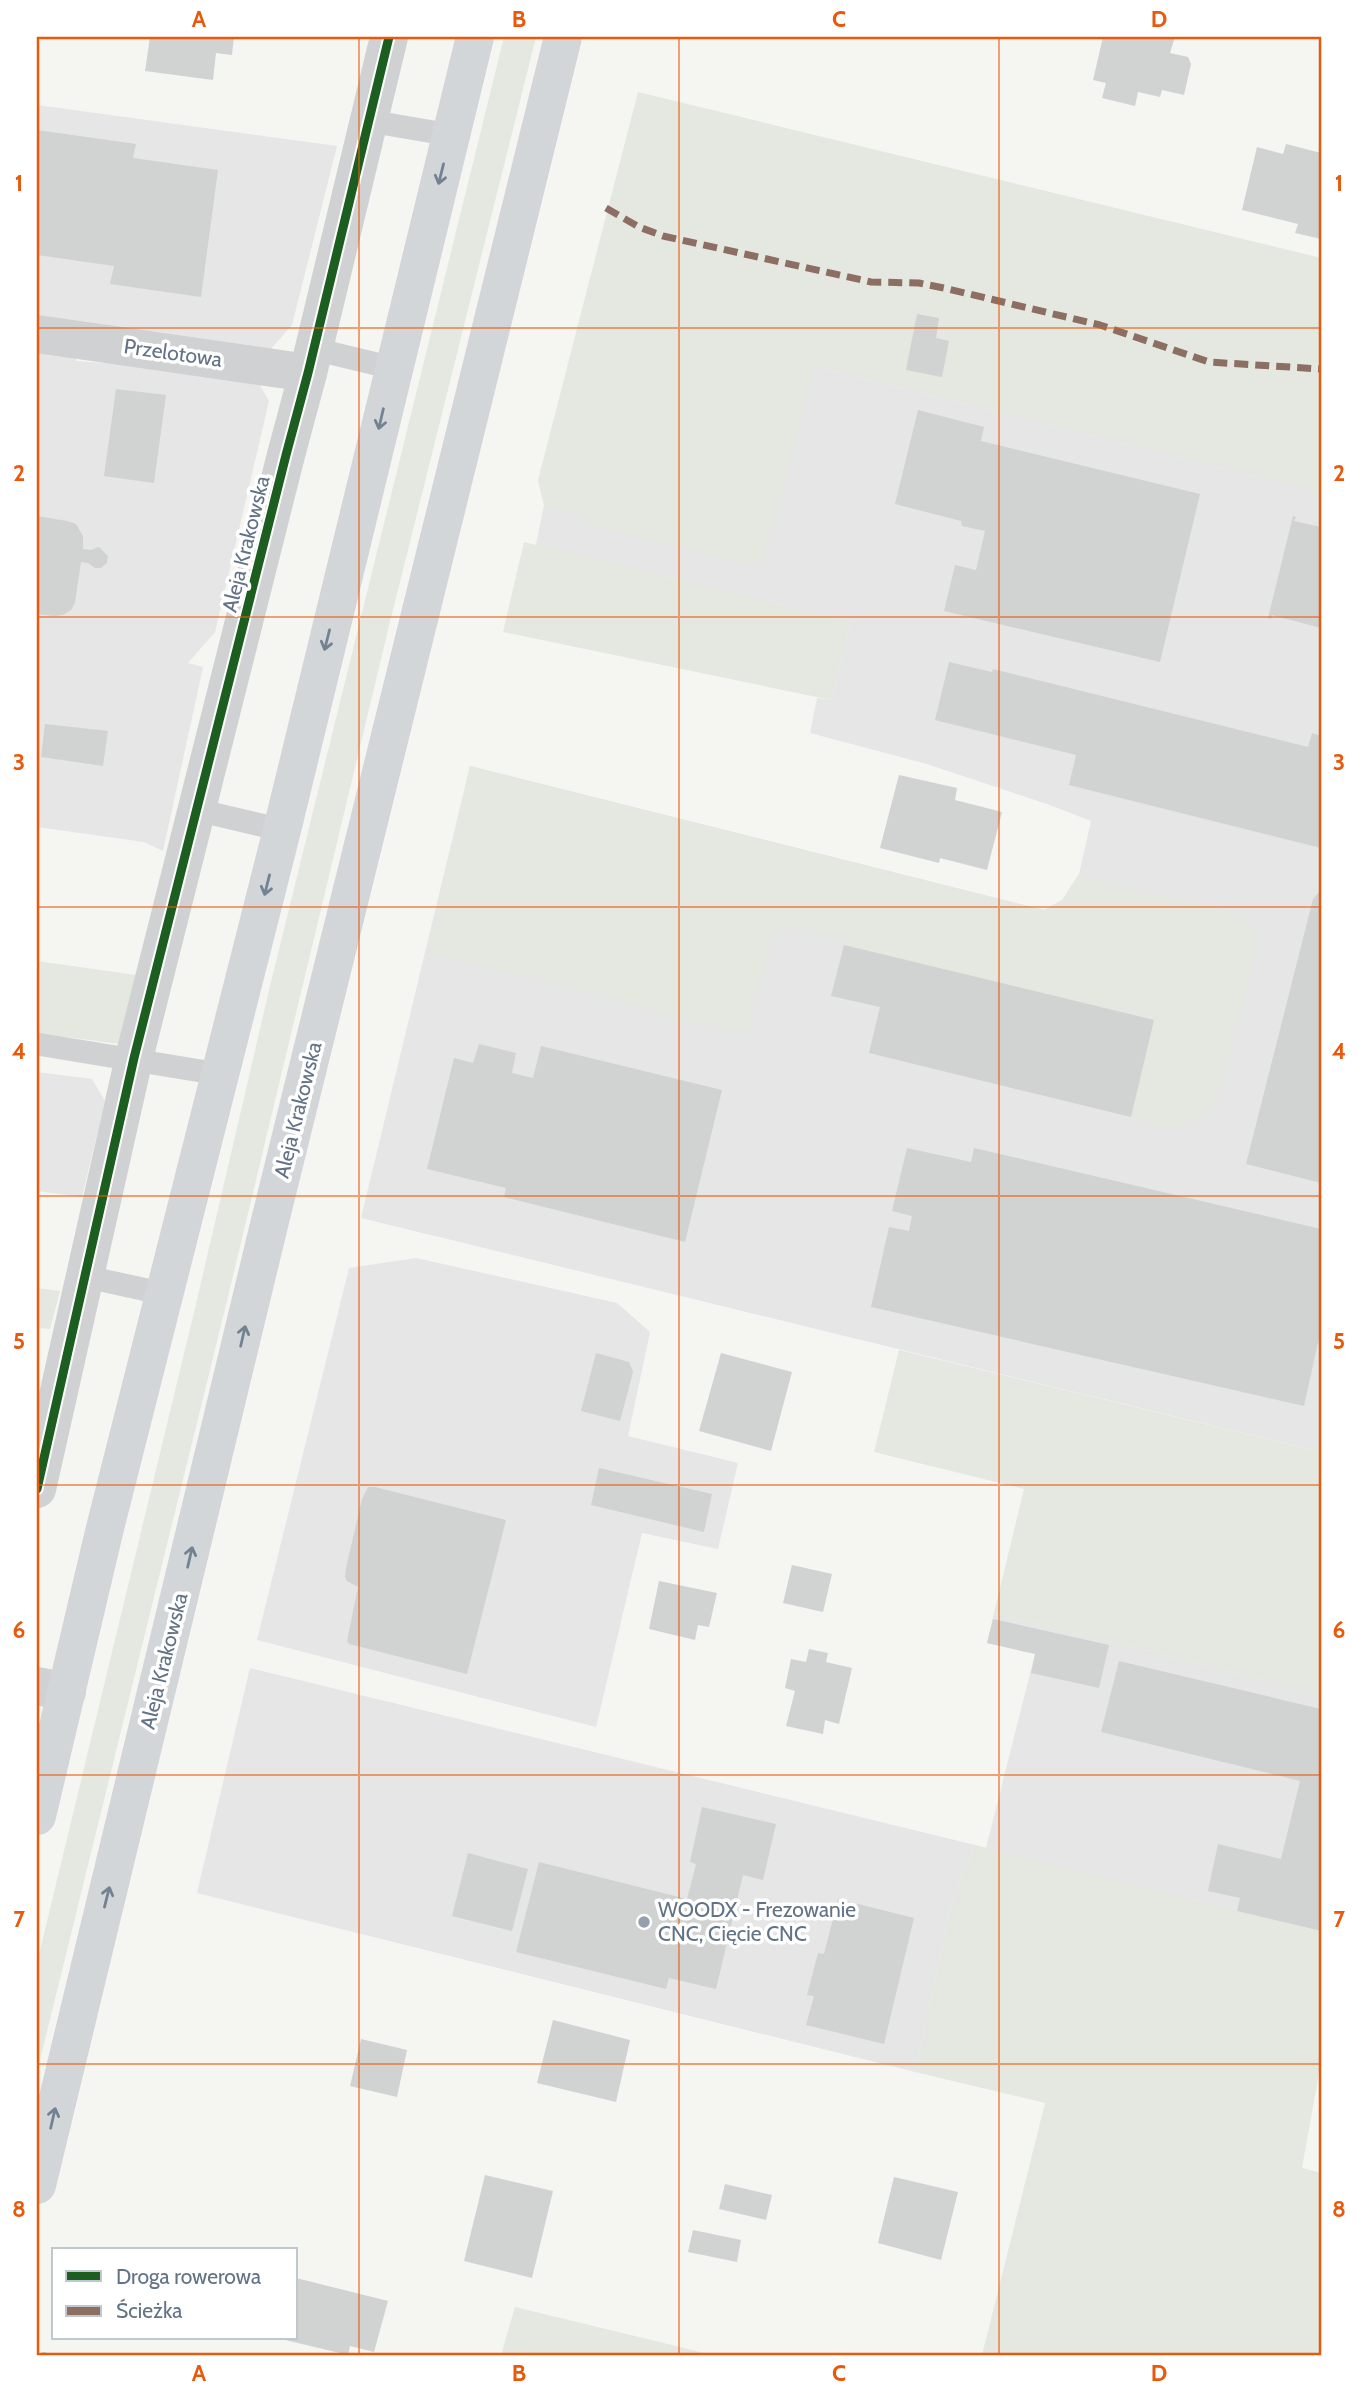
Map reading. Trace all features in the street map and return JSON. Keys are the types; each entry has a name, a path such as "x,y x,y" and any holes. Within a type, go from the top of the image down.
{"main road":[{"path":"37,1816 52,1689 104,1528 165,1294 282,830 475,37"},
{"name":"Aleja Krakowska","path":"37,2185 269,1226 563,37"}],"street":[{"name":"Aleja Krakowska","path":"37,1488 134,1058 311,361 389,37"},
{"name":"Przelotowa","path":"37,334 311,361"}],"lane":[{"path":"369,121 451,135"},
{"path":"311,361 393,368"},
{"path":"197,810 282,830"},
{"path":"37,1044 219,1074"},
{"path":"83,1276 165,1294"}],"shaded area":[{"path":"504,37 536,37 389,626 225,1309 37,2072 37,1963 270,986"},
{"path":"638,92 1321,258 1321,493 814,366 763,561 748,564 584,525 585,518 544,505 538,480"},
{"path":"37,105 337,146 292,325 269,351 37,318"},
{"path":"37,348 76,358 76,361 102,363 111,360 257,380 269,401 215,632 188,663 203,667 163,851 144,842 37,827"},
{"path":"814,366 1321,493 1321,1452 361,1218 470,766 1044,910 1062,900 1079,874 1091,821 927,764 810,733 817,698 831,700 851,621 536,545 544,505 538,480"},
{"path":"524,542 851,621 831,700 503,632"},
{"path":"470,766 1044,910 1062,900 1079,874 1240,914 1252,926 1259,941 1221,1096 1202,1117 1191,1123 1168,1127 1144,1123 1131,1117 1154,1020 788,929 776,931 774,936 747,1035 427,953"},
{"path":"37,961 136,975 119,1044 37,1033"},
{"path":"37,1072 92,1079 105,1101 82,1197 37,1191"},
{"path":"416,1258 617,1303 650,1332 628,1436 738,1463 718,1549 642,1533 596,1727 257,1640 349,1268"},
{"path":"37,1288 60,1291 50,1329 37,1328"},
{"path":"899,1350 1321,1452 1321,1694 994,1613 1024,1489 874,1452"},
{"path":"994,1613 1321,1694 1321,1931 986,1848 1035,1654 987,1643"},
{"path":"250,1668 975,1845 953,1898 915,2072 197,1893"},
{"path":"975,1845 1321,1931 1321,2062 1302,2168 1321,2173 1321,2355 982,2355 1045,2103 915,2072 953,1898"},
{"path":"515,2307 713,2355 501,2355"}],"building":[{"path":"150,37 234,37 232,55 216,53 213,80 145,71"},
{"path":"1103,37 1175,37 1170,53 1188,57 1191,64 1184,95 1162,90 1160,97 1138,92 1135,106 1102,98 1106,83 1093,80"},
{"path":"37,130 136,144 133,158 218,170 201,297 110,284 114,266 37,255"},
{"path":"1286,144 1321,153 1321,239 1295,233 1298,224 1242,210 1257,147 1283,154"},
{"path":"917,314 939,318 936,338 949,341 942,377 906,370"},
{"path":"116,389 166,395 154,483 104,476"},
{"path":"918,410 984,427 981,441 1200,494 1160,662 944,611 955,565 976,570 985,531 962,526 961,521 895,504"},
{"path":"37,516 76,524 83,536 83,549 99,547 108,556 107,563 101,568 81,562 75,603 71,610 63,615 37,614"},
{"path":"1293,516 1296,517 1294,521 1321,527 1321,628 1272,615 1271,619 1268,618"},
{"path":"949,662 992,672 993,669 1308,747 1312,733 1321,736 1321,848 1069,785 1076,755 935,720"},
{"path":"45,724 108,731 103,766 41,757"},
{"path":"899,775 957,788 955,800 1002,812 987,870 940,858 939,863 880,848"},
{"path":"1321,890 1321,1183 1246,1164 1313,899"},
{"path":"844,945 1154,1020 1131,1117 869,1053 880,1007 831,996"},
{"path":"479,1044 516,1053 512,1073 533,1078 541,1046 722,1090 685,1242 504,1197 506,1188 427,1169 454,1058 473,1063"},
{"path":"907,1148 971,1162 974,1148 1321,1229 1321,1329 1304,1406 871,1307 889,1227 909,1231 912,1216 892,1211"},
{"path":"596,1353 629,1362 633,1372 620,1421 581,1411"},
{"path":"721,1353 792,1372 771,1451 699,1431"},
{"path":"599,1468 712,1494 704,1532 591,1505"},
{"path":"368,1487 506,1520 467,1674 349,1644 347,1641 358,1587 347,1581 346,1568 362,1499"},
{"path":"792,1565 832,1574 823,1612 783,1603"},
{"path":"659,1581 717,1593 709,1627 698,1625 695,1640 649,1629"},
{"path":"993,1619 1109,1645 1099,1688 1031,1673 1035,1654 987,1643"},
{"path":"809,1649 828,1653 826,1662 852,1668 839,1724 825,1720 823,1734 786,1726 795,1691 785,1688 791,1659 806,1662"},
{"path":"1119,1661 1321,1709 1321,1931 1237,1911 1240,1898 1208,1891 1218,1844 1281,1859 1300,1781 1101,1732"},
{"path":"702,1807 776,1824 763,1880 743,1875 716,1989 669,1978 666,1989 516,1952 539,1862 687,1899 696,1864 690,1862"},
{"path":"468,1853 528,1869 512,1931 452,1916"},
{"path":"838,1899 914,1918 884,2044 806,2025 814,1996 807,1995 818,1953 824,1954"},
{"path":"553,2020 630,2040 616,2102 537,2083"},
{"path":"361,2039 407,2050 397,2097 350,2086"},
{"path":"485,2175 553,2191 532,2278 464,2261"},
{"path":"894,2177 958,2192 941,2260 878,2243"},
{"path":"725,2184 772,2195 766,2220 719,2209"},
{"path":"693,2230 741,2240 737,2262 688,2252"},
{"path":"298,2278 388,2301 374,2352 350,2346 348,2355 285,2340 298,2340"}],"marked path":[{"path":"606,208 639,227 663,236 871,282 919,283 944,288 1100,325 1209,362 1321,369"}],"cycle path":[{"path":"37,1489 134,1058 308,373 389,37"}],"place":[{"name":"WOODX - Frezowanie CNC, Cięcie CNC","path":"644,1922"}]}
